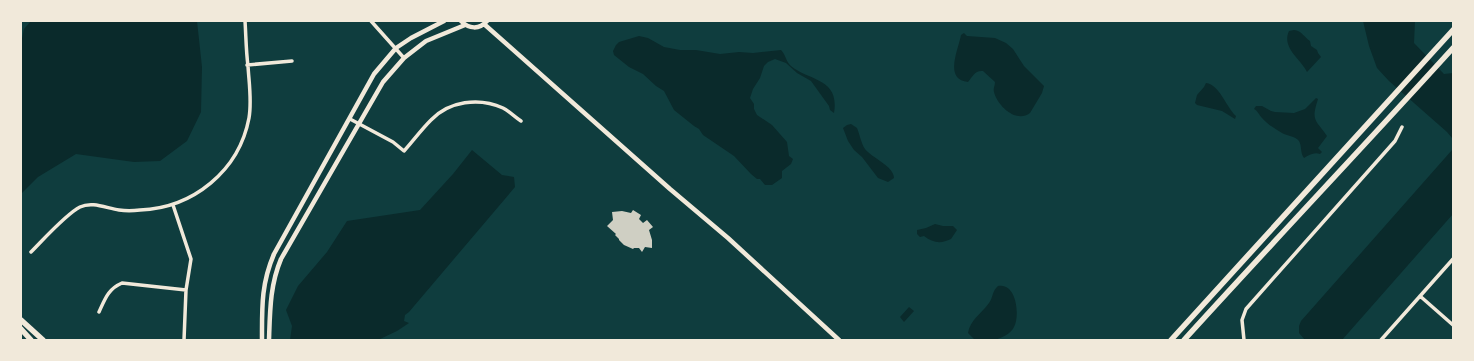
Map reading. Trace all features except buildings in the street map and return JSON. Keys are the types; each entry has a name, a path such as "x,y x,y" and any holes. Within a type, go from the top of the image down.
{"main road":[{"path":"1170,340 1453,30"},
{"path":"1184,340 1264,252 1406,101 1453,48"},
{"path":"21,320 43,340"},
{"path":"21,329 31,340"}],"street":[{"path":"31,252 72,212 81,207 90,204 119,210 140,210 173,205 209,186 230,164 241,144 249,118 250,96 245,21"},
{"path":"371,21 404,58"},
{"path":"262,340 263,290 270,265 282,238 374,74 396,48 411,38 444,21"},
{"path":"461,21 465,25 474,28 486,23 670,189 733,243 839,340"},
{"path":"269,340 271,292 276,270 288,245 383,82 404,58 426,41 465,25"},
{"path":"248,64 292,61"},
{"path":"350,118 393,142 404,151 432,119 448,106 467,102 487,102 504,108 521,121"},
{"path":"1244,340 1242,320 1246,309 1395,141 1402,126"},
{"path":"173,205 191,259 186,290 184,340"},
{"path":"1381,340 1453,259"},
{"path":"99,312 108,292 114,286 122,283 186,290"},
{"path":"1420,296 1453,325"}],"water":[{"path":"31,21 197,21 202,67 201,112 187,141 160,161 134,162 76,154 38,177 21,194 21,43 24,29"},
{"path":"1363,21 1415,21 1414,43 1444,74 1453,73 1453,143 1452,138 1447,132 1389,81 1377,68 1369,46"},
{"path":"1294,30 1301,33 1310,41 1311,46 1317,50 1321,57 1307,72 1293,53 1288,43 1287,37 1289,31"},
{"path":"964,33 967,36 995,38 1006,43 1013,49 1024,66 1044,86 1042,93 1030,113 1025,116 1019,116 1008,112 996,97 994,92 995,82 983,71 976,72 968,82 960,80 956,76 954,63 961,35"},
{"path":"639,36 648,38 664,47 720,54 781,50 791,66 798,71 822,82 828,87 835,102 834,113 830,110 829,106 811,81 797,73 786,63 775,59 768,62 764,66 750,98 754,104 754,109 757,115 772,125 787,142 789,156 793,159 791,164 782,171 782,178 772,185 765,185 760,179 757,179 751,174 734,156 703,135 699,129 674,110 664,91 643,74 629,67 614,55 613,51 619,42"},
{"path":"1206,83 1211,85 1219,92 1236,116 1235,119 1222,111 1197,105 1195,103 1197,95"},
{"path":"1316,98 1318,99 1315,119 1327,136 1318,148 1322,152 1320,154 1310,155 1304,158 1300,143 1297,139 1282,133 1271,126 1254,109 1256,106 1262,106 1275,112 1294,113 1305,109"},
{"path":"851,124 857,128 865,149 887,166 894,178 888,182 878,178 862,157 854,150 848,141 843,128"},
{"path":"1453,145 1453,214 1342,340 1305,340 1299,333 1301,321 1452,150"},
{"path":"472,150 502,175 514,177 515,187 405,315 404,321 409,323 397,331 378,340 290,340 292,326 286,310 298,286 327,252 347,221 420,210 453,174"},
{"path":"935,224 953,226 957,230 951,239 944,242 934,241 924,236 920,237 917,234 917,230"},
{"path":"998,286 1004,286 1009,289 1013,295 1017,309 1017,316 1013,330 999,339 975,340 968,333 969,328 973,321 989,303"},
{"path":"909,307 914,311 904,322 900,317"}]}
